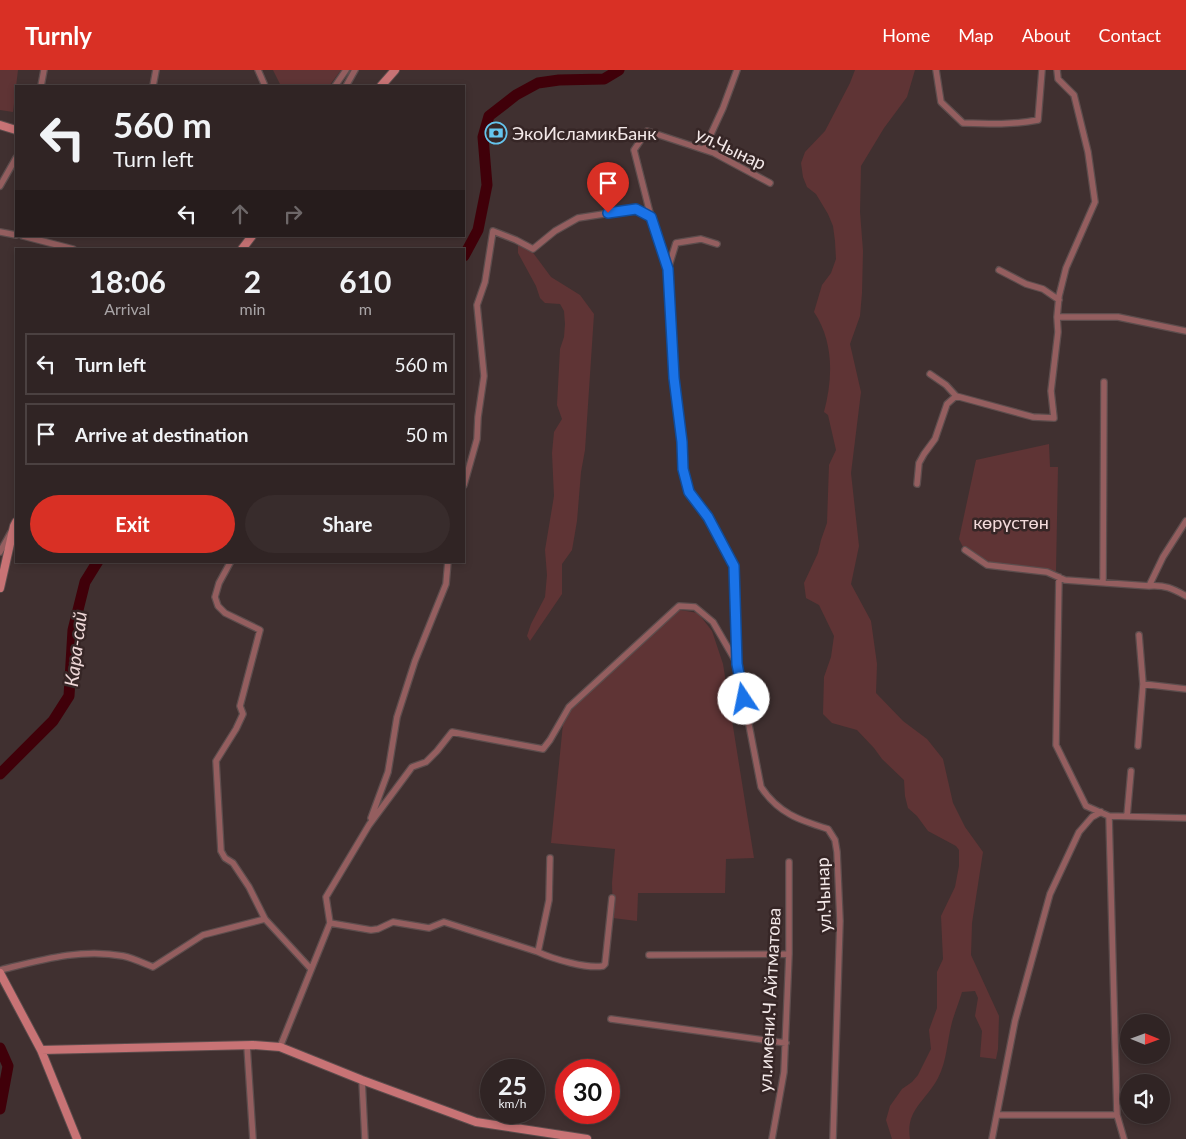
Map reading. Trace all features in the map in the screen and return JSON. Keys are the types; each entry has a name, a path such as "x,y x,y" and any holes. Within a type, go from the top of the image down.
{"street":[{"path":"41,85 44,70"},
{"path":"153,85 156,70"},
{"path":"258,70 266,85"},
{"path":"337,85 346,70"},
{"path":"347,85 355,70"},
{"path":"382,85 395,70"},
{"path":"704,149 723,108 737,70"},
{"path":"936,70 941,102 963,123 994,125 1038,120 1042,70"},
{"path":"930,374 946,385 956,396 1033,417 1054,418 1051,391 1058,332 1059,300 1066,268 1095,202 1088,152 1074,95 1058,78 1057,70"},
{"path":"0,125 15,130"},
{"name":"ул.Чынар","path":"770,183 714,153 647,131 634,150 651,217 668,269 674,378 682,442 683,469 689,492 708,517 734,566 737,664 761,787 769,800 785,813 828,829 836,846 840,921 832,1139"},
{"path":"0,186 15,160"},
{"path":"465,479 477,439 484,376 477,305 485,282 494,231 533,249 555,230 578,218 636,209 651,217"},
{"path":"0,232 15,235"},
{"path":"27,237 69,248"},
{"path":"668,269 676,243 700,239 717,244"},
{"path":"999,270 1026,284 1043,289 1059,300"},
{"path":"1057,317 1118,317 1186,331"},
{"path":"1103,582 1104,382"},
{"path":"917,484 919,463 935,439 947,404 956,396"},
{"path":"1149,586 1186,520"},
{"path":"0,552 15,524"},
{"path":"0,588 15,524"},
{"path":"964,550 987,565 1047,572 1065,580 1149,586 1162,585 1186,596"},
{"path":"231,563 219,583 215,597 218,606 225,614 260,630 240,706 243,714 216,761 221,852 225,858 233,863 249,887 265,919 311,969"},
{"path":"369,825 388,772 397,718 412,670 446,584 448,563"},
{"path":"1059,577 1056,745 1086,806 1109,816 1186,818"},
{"path":"280,1047 330,923 326,897 369,825 412,767 426,762 437,752 452,732 543,749 569,707 679,606 694,607 713,622 737,664"},
{"path":"1138,746 1143,684 1139,635"},
{"path":"1143,684 1186,689"},
{"path":"1127,816 1130,770"},
{"path":"992,1139 1015,1021 1050,894 1079,832 1092,816 1101,812"},
{"path":"1109,816 1117,1115 1124,1139"},
{"path":"538,952 549,900 550,858"},
{"name":"ул.имени.Ч Айтматова","path":"772,1139 784,1072 786,1043 789,954 789,862"},
{"path":"330,923 371,930 393,922 429,928 440,923 448,923 538,952 597,967 605,964 612,898"},
{"path":"76,1139 41,1050 0,971 52,957 89,953 125,956 153,967 203,935 265,919"},
{"path":"649,955 789,954"},
{"path":"611,1019 786,1043"},
{"path":"247,1046 253,1139"},
{"path":"41,1050 280,1047 362,1080 476,1122 587,1139"},
{"path":"362,1080 365,1139"},
{"path":"997,1115 1117,1115"}],"green space":[{"path":"0,70 18,70 13,112 0,110"},
{"path":"273,70 341,70 330,85 280,85"},
{"path":"855,70 915,70 907,97 884,128 861,166 862,293 860,316 850,344 861,392 851,473 859,546 851,584 871,621 877,664 876,693 903,721 927,739 943,759 953,803 965,827 983,852 972,923 971,955 999,1016 996,1059 980,1057 982,1031 975,1016 978,998 975,991 962,992 952,1022 941,1071 933,1086 913,1113 909,1129 910,1139 892,1139 886,1120 890,1106 902,1089 918,1075 931,1049 929,1030 937,1008 937,972 943,959 941,916 955,887 959,866 959,850 956,846 928,831 917,816 908,808 904,780 882,759 857,730 832,723 823,714 824,677 831,657 834,636 819,605 806,598 804,583 818,553 827,523 829,465 836,450 828,415 824,412 829,386 830,360 821,324 814,312 822,285 831,273 836,259 833,226 816,194 807,187 801,163 805,152 825,131"},
{"path":"518,243 528,246 551,277 580,295 594,314 585,450 572,550 562,564 562,594 530,641 527,636 531,624 545,597 547,575 545,550 554,496 552,453 554,432 562,419 557,405 560,349 564,337 565,324 564,311 560,304 545,303 540,298 536,286 518,253"},
{"name":"көрүстөн","path":"1049,444 1050,467 1058,467 1056,571 1011,572 968,557 959,539 976,460"},
{"path":"680,610 698,613 712,631 723,664 754,858 726,859 725,893 638,893 637,921 613,918 612,883 615,849 551,843 564,714 623,658"}],"waterway":[{"name":"Кара-сай","path":"465,254 478,230 487,185 483,137 489,116 516,95 538,83 559,80 604,79 619,70"},
{"name":"Кара-сай","path":"0,774 53,721 69,696 73,630 85,582 97,563"},
{"name":"Кара-сай","path":"0,1048 8,1066 0,1109"}],"place":[{"name":"ЭкоИсламикБанк","path":"496,133"}],"route":[{"path":"608,213 636,209 651,217 668,269 674,378 680,416 683,469 689,492 708,517 734,566 737,664 744,699"}]}
